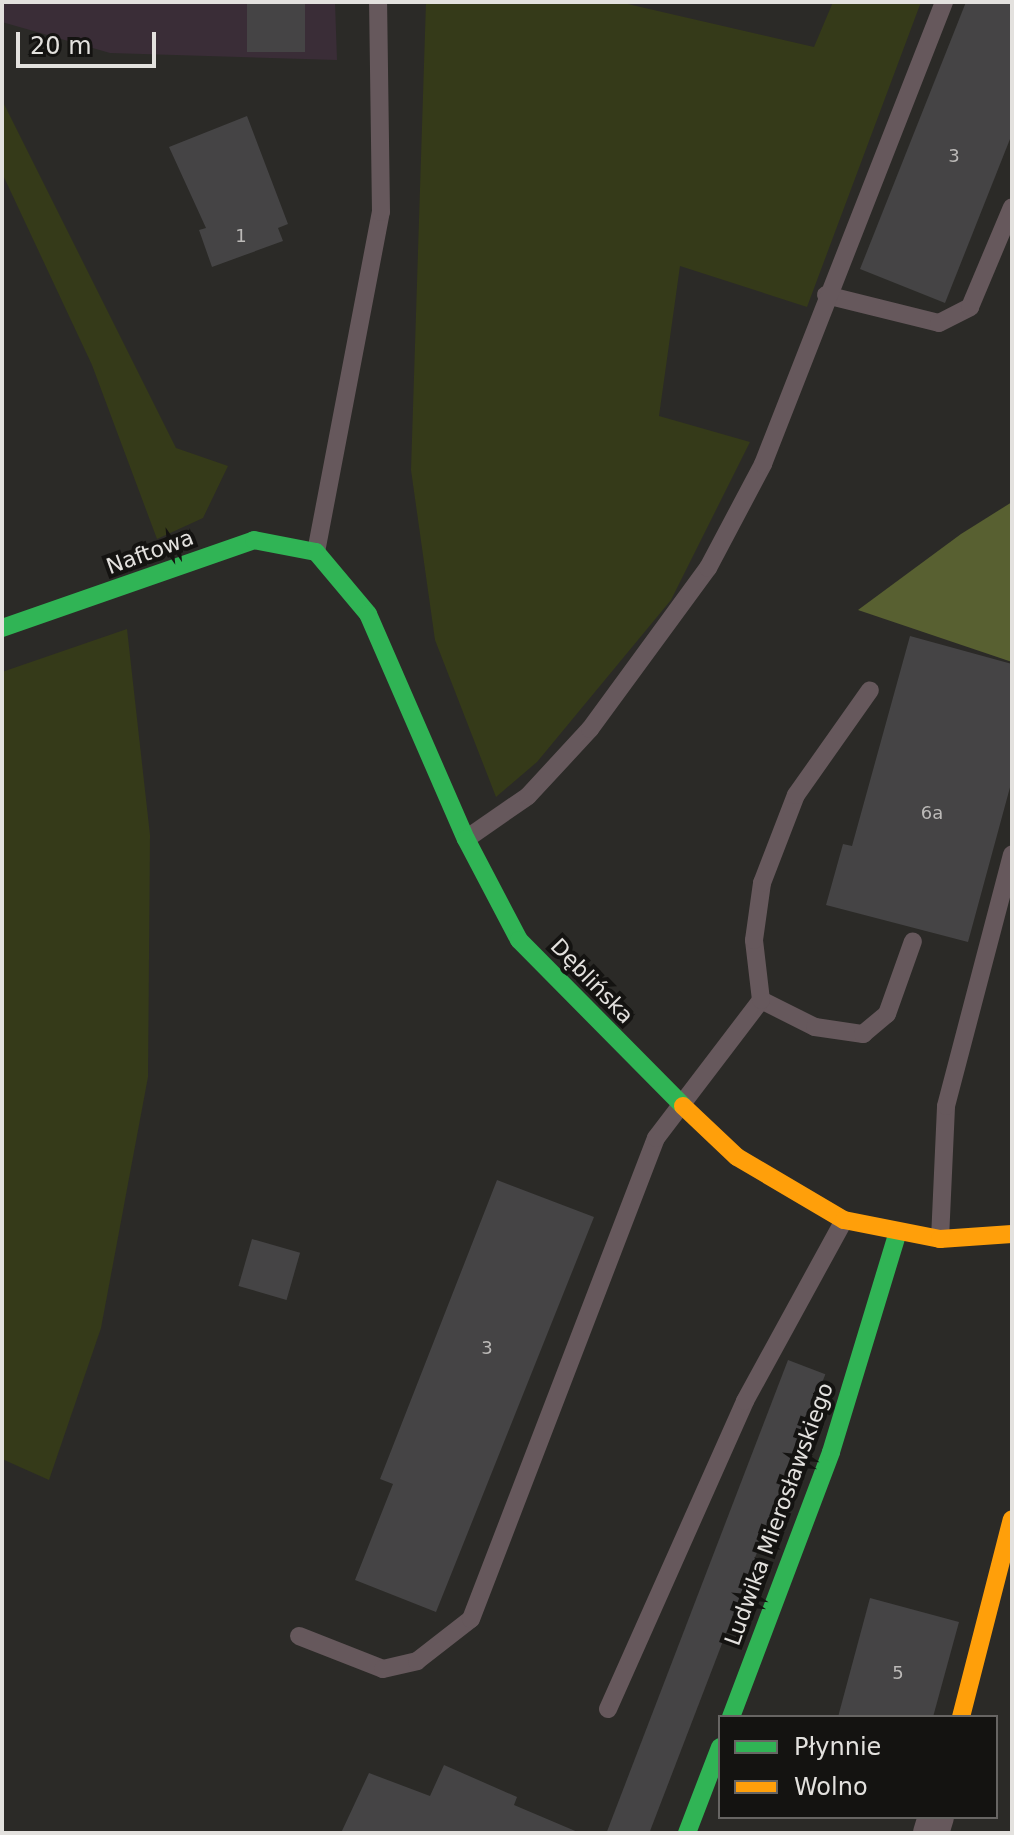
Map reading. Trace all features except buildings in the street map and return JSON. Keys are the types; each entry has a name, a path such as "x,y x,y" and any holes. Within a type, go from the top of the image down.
{"street":[{"name":"Naftowa","path":"2,628 254,540 316,552"},
{"name":"Dęblińska","path":"316,552 368,614 466,839 519,940 680,1104 737,1157 844,1220 897,1235 940,1239 1012,1234"},
{"name":"Ludwika Mierosławskiego","path":"732,1715 831,1452 897,1235"},
{"path":"962,1715 1012,1519"},
{"path":"687,1833 718,1752"}],"lane":[{"path":"316,552 381,212 378,2"},
{"path":"466,839 528,796 590,729 708,568 763,464 826,295 944,2"},
{"path":"826,295 939,323 970,307 1012,207"},
{"path":"299,1636 383,1669 417,1661 471,1619 656,1138 761,1000 754,940 762,883 796,795 870,690"},
{"path":"940,1239 946,1106 1012,855"},
{"path":"761,1000 815,1027 863,1034 887,1014 913,941"},
{"path":"608,1709 745,1401 844,1220"}],"shaded area":[{"path":"2,2 335,2 337,60 110,53 2,22"}],"green space":[{"path":"426,2 619,2 814,47 833,2 921,2 807,307 680,266 659,416 750,442 671,600 537,762 496,797 435,640 411,470"},
{"path":"2,100 176,448 228,466 203,518 157,539 92,365 2,173"},
{"path":"1012,502 1012,662 858,610 961,534"},
{"path":"127,629 150,835 148,1077 101,1328 49,1480 2,1459 2,672"}],"traffic: fast":[{"path":"2,628 254,540 316,552 368,614 466,839 519,940 683,1106"},
{"path":"732,1715 831,1452 897,1235"},
{"path":"687,1833 718,1752"}],"traffic: slow":[{"path":"683,1106 737,1157 844,1220 940,1239 1012,1234"},
{"path":"962,1715 1012,1519"}]}
